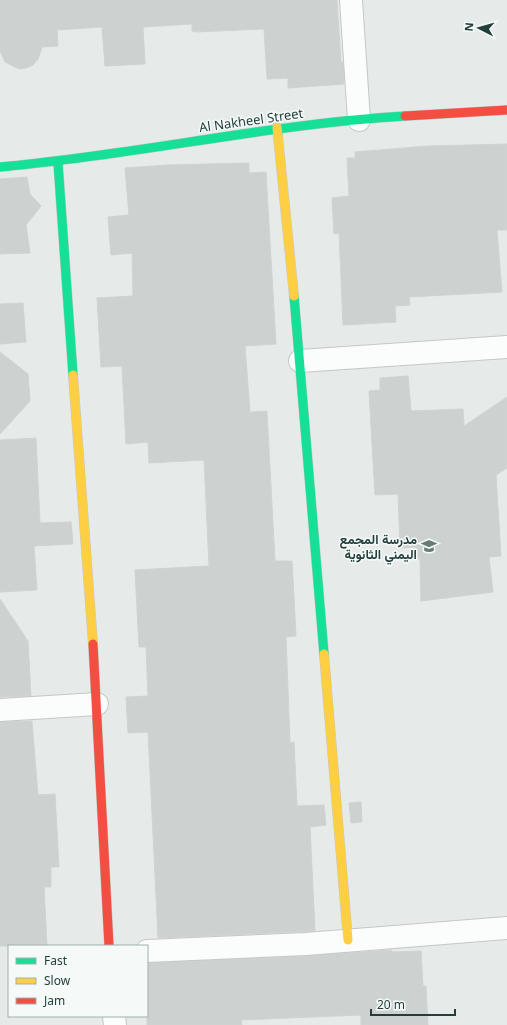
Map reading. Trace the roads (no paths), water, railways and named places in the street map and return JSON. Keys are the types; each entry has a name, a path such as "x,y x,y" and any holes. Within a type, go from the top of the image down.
{"street":[{"path":"351,0 359,120"},
{"name":"Al Nakheel Street","path":"0,167 58,163 277,128 359,120 507,110"},
{"path":"277,128 300,361 348,940"},
{"path":"58,163 97,704 109,945"},
{"path":"300,361 507,347"},
{"path":"0,710 97,704"},
{"path":"148,951 348,940 507,928"}],"place":[{"name":"مدرسة المجمع اليمني الثانوية","path":"429,546"}]}
